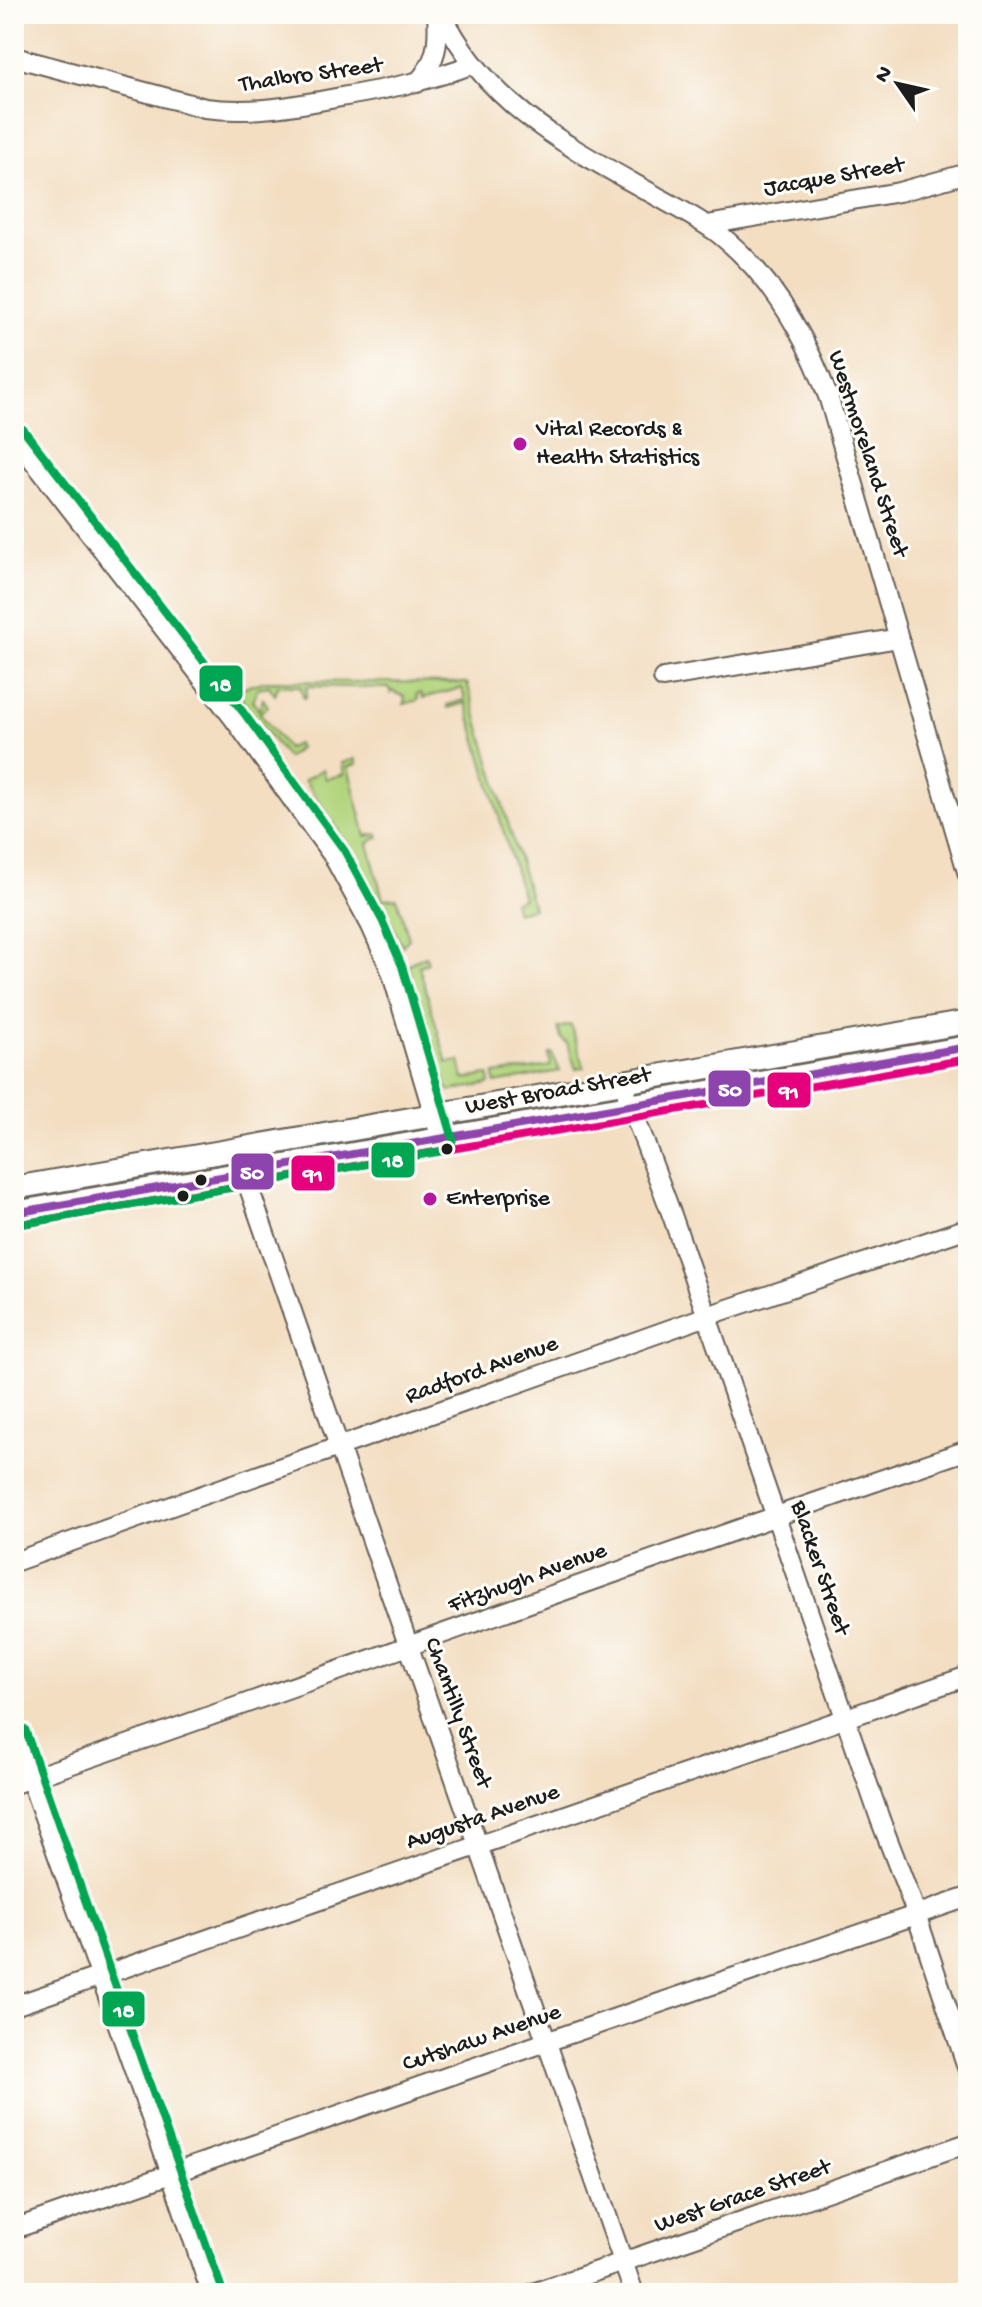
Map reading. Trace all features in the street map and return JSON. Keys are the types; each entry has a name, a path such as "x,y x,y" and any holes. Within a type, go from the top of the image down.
{"main road":[{"name":"West Broad Street","path":"14,1188 968,1022"},
{"name":"West Broad Street","path":"14,1213 968,1047"}],"street":[{"name":"Westmoreland Street","path":"440,14 473,64 504,98 532,122 707,225 734,247 792,316 816,363 844,448 968,875"},
{"path":"417,83 429,69 437,51 440,14"},
{"name":"Thalbro Street","path":"14,57 205,108 234,112 280,108 417,83 473,64"},
{"name":"Jacque Street","path":"707,225 899,192 968,173"},
{"path":"14,436 234,719 333,856 371,926 391,971 441,1139"},
{"path":"663,678 899,638"},
{"name":"Blacker Street","path":"622,1083 707,1316 880,1819 917,1914 968,2070"},
{"name":"Chantilly Street","path":"236,1149 634,2293"},
{"name":"Radford Avenue","path":"14,1562 707,1316 968,1228"},
{"name":"Fitzhugh Avenue","path":"22,1781 968,1450"},
{"name":"Augusta Avenue","path":"14,2006 968,1676"},
{"path":"14,1733 22,1781 101,1976 211,2293"},
{"name":"Cutshaw Avenue","path":"14,2229 968,1897"},
{"name":"West Grace Street","path":"533,2293 968,2143"}],"green space":[{"path":"266,681 467,683 533,908 516,912 513,902 523,898 466,703 448,708 447,705 465,700 462,688 423,698 421,693 417,694 418,700 404,704 405,697 391,693 389,688 307,686 304,698 300,686 278,686 275,695 269,686 258,688 253,701 259,710 263,699 268,706 260,713 287,748 297,744 299,748 287,758 234,690"},
{"path":"355,759 357,764 348,767 366,836 377,834 379,837 368,843 383,899 397,898 409,939 402,946 357,861 304,780 323,769 326,779 344,774 342,763"},
{"path":"426,956 428,963 419,966 447,1063 460,1061 464,1079 489,1075 490,1084 448,1091 408,964"},
{"path":"571,1025 584,1067 576,1069 558,1028"},
{"path":"552,1053 560,1071 495,1083 494,1074 551,1066 549,1055"}],"transit line":[{"name":"18","path":"16,1225 443,1151 450,1147 453,1139 402,966 382,920 344,850 243,712 23,429"},
{"name":"50","path":"14,1213 968,1047"},
{"name":"91","path":"16,1225 968,1059"},
{"name":"18","path":"25,1729 222,2289"}],"place":[{"name":"Vital Records & Health Statistics","path":"520,444"},
{"name":"Enterprise","path":"430,1199"}]}
